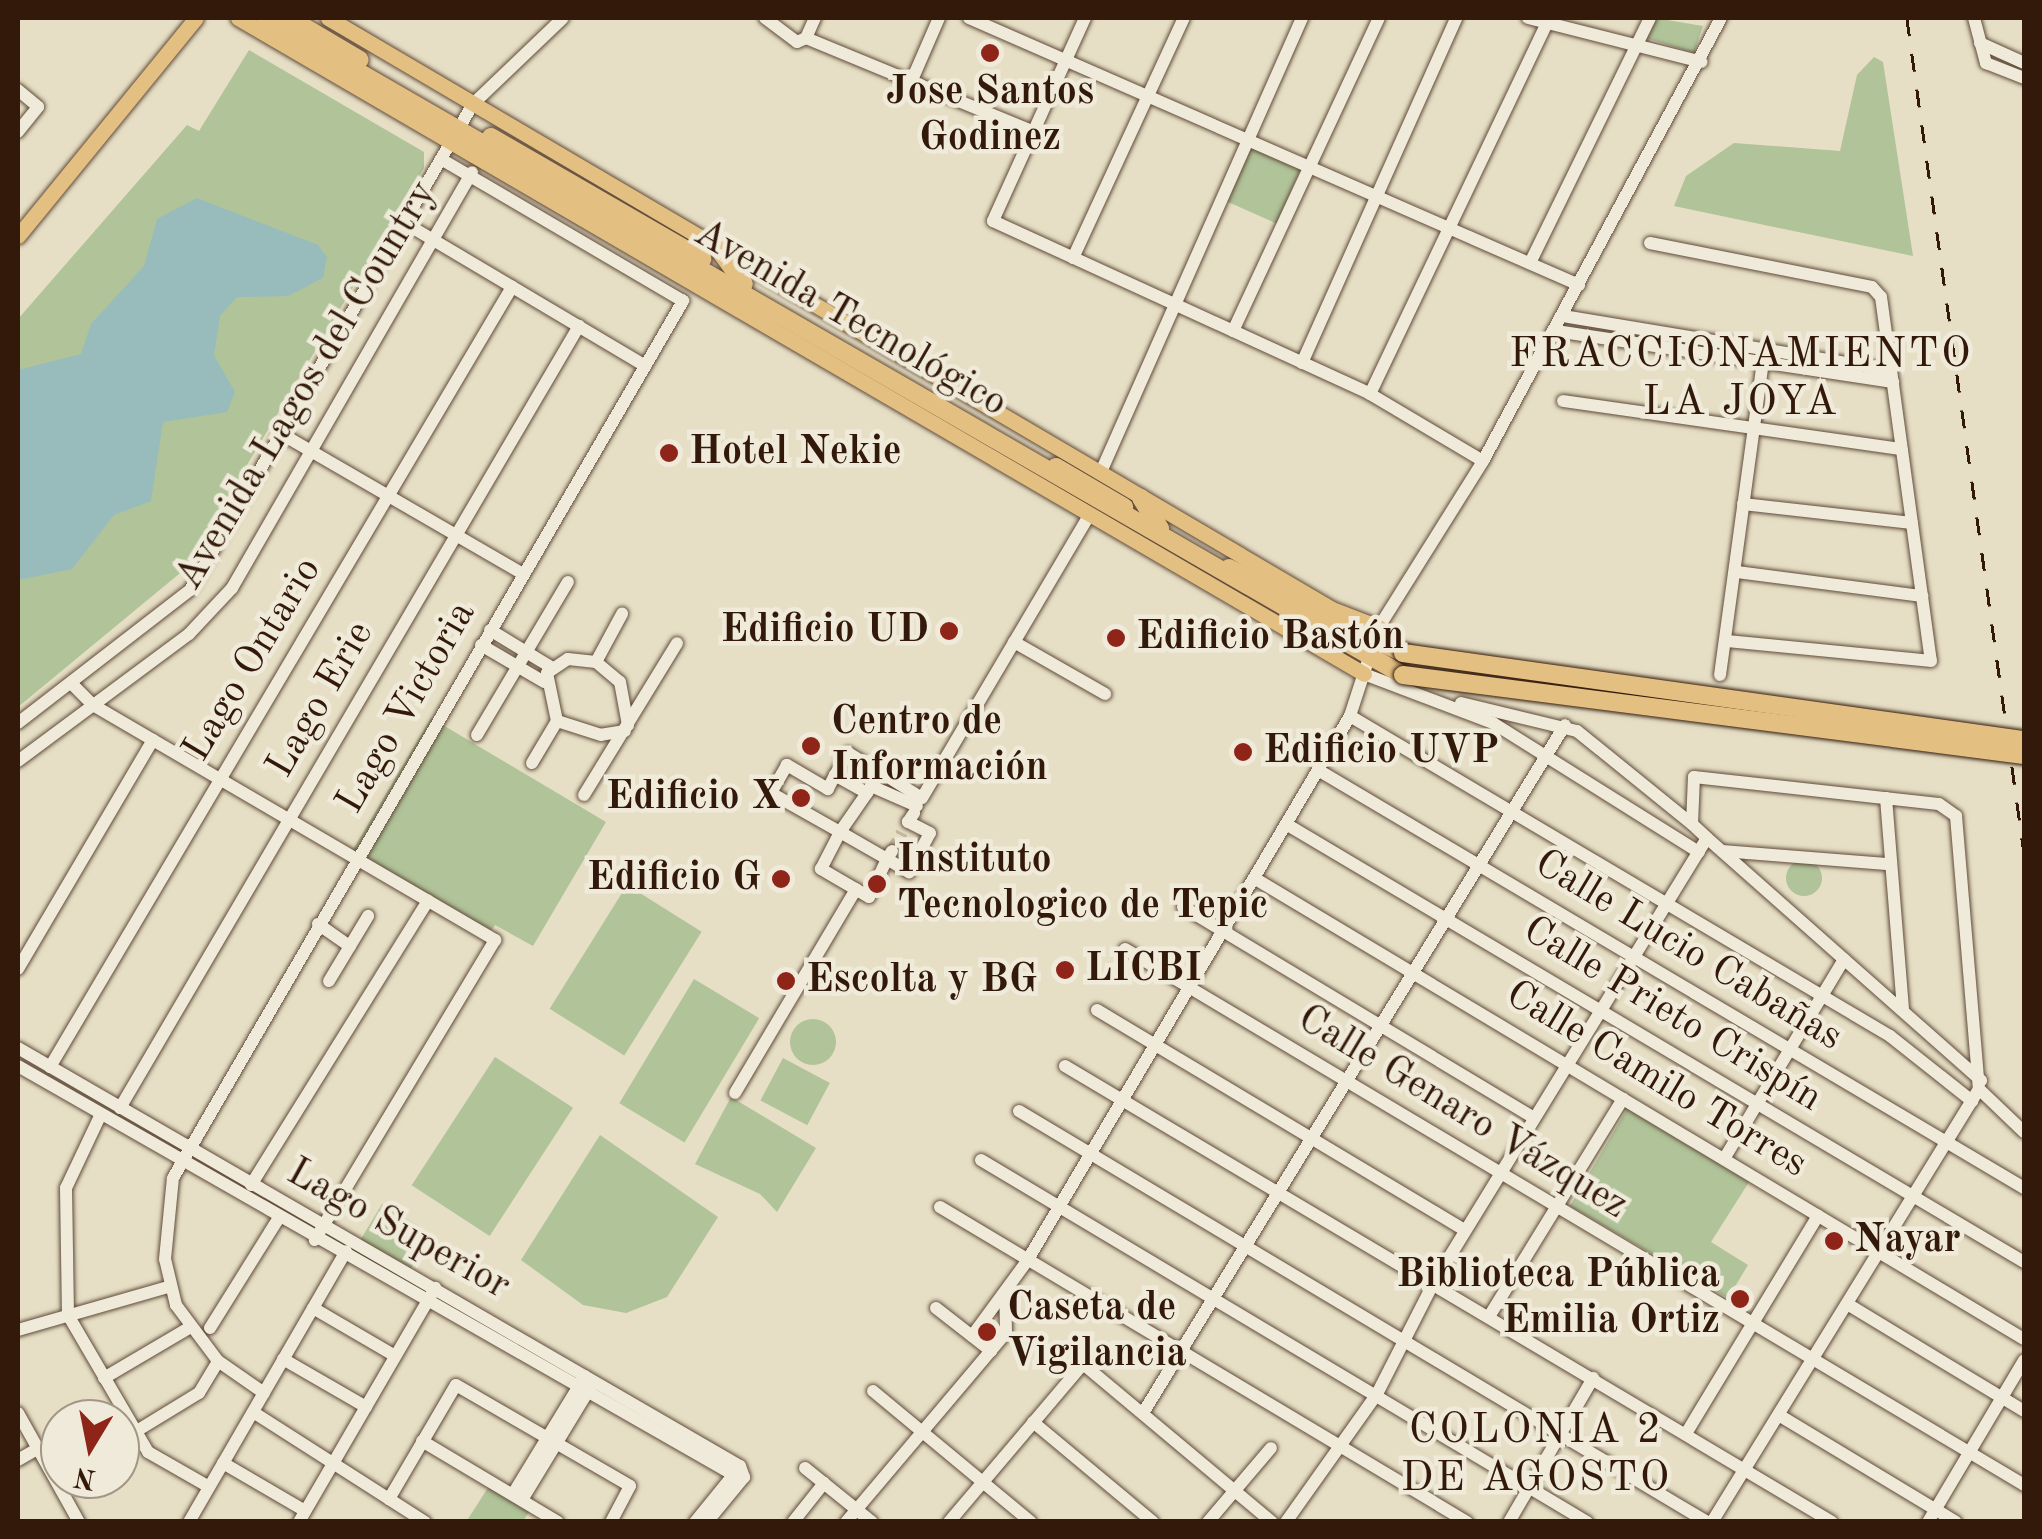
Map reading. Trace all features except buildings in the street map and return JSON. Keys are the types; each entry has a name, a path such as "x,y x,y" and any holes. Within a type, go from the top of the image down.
{"highway":[{"name":"Avenida Tecnológico","path":"289,18 335,45 457,131"},
{"path":"310,18 335,45"},
{"name":"Avenida Tecnológico","path":"252,20 311,45 457,131 489,141 744,284 1160,528 1376,635 1403,653 2024,740"},
{"name":"Avenida Tecnológico","path":"489,141 571,198 1038,470 1366,668 2024,755"},
{"path":"571,198 585,220"},
{"path":"630,246 659,248"},
{"path":"718,248 744,284"},
{"path":"1001,464 1038,470"},
{"path":"1142,498 1160,528"}],"main road":[{"path":"18,236 196,18"},
{"name":"Avenida Tecnológico","path":"252,20 457,131"},
{"name":"Avenida Tecnológico","path":"338,20 473,104 489,141 585,220 1089,516 1366,668"},
{"name":"Avenida Tecnológico","path":"489,141 718,248 1376,635"}],"street":[{"name":"Avenida Lagos del Country","path":"18,724 190,590 408,225 473,104 564,18"},
{"path":"765,18 797,42 806,38 815,18"},
{"path":"912,80 939,18"},
{"path":"969,18 1250,137 1578,285"},
{"path":"1085,18 993,221 1370,394 1483,461"},
{"path":"1073,258 1184,18"},
{"path":"1100,474 1302,18"},
{"path":"1233,331 1379,18"},
{"path":"1302,362 1456,18"},
{"path":"1528,18 1549,19 1702,62"},
{"path":"1530,263 1650,18"},
{"path":"972,1336 1027,1260 1350,716 1376,635 1483,461 1556,332 1722,18"},
{"path":"1974,18 1978,42 1993,69 2024,78"},
{"path":"1370,394 1446,225 1549,19"},
{"path":"806,38 1034,132"},
{"path":"1978,42 2024,62"},
{"path":"18,90 38,107 18,132"},
{"name":"Avenida Lagos del Country","path":"18,761 98,708 209,618 489,141"},
{"name":"Avenida Tecnológico","path":"443,160 683,300"},
{"path":"408,225 645,366"},
{"path":"1650,243 1872,287 1891,376 1933,654 1926,665 1728,641"},
{"name":"Lago Ontario","path":"50,1068 512,287"},
{"name":"Lago Victoria","path":"168,1287 164,1221 187,1148 683,300"},
{"path":"1563,316 1764,361"},
{"name":"Lago Erie","path":"120,1108 578,326"},
{"path":"1556,332 1891,376"},
{"path":"1720,675 1728,641 1764,361"},
{"path":"1563,401 1752,434 1902,450"},
{"path":"285,436 523,574"},
{"path":"1743,504 1912,522"},
{"path":"908,822 1089,516"},
{"path":"1737,572 1922,596"},
{"path":"477,735 568,582"},
{"path":"596,662 622,614"},
{"path":"490,630 551,668 596,662 620,682 624,730"},
{"path":"584,795 676,642"},
{"path":"1014,642 1105,694"},
{"path":"481,646 544,682 556,721 532,763"},
{"path":"544,682 551,668"},
{"path":"1366,668 1449,701 1547,755 1699,852"},
{"path":"72,682 98,708 495,940 315,1240"},
{"path":"1449,701 1565,726 1692,824 1903,1010 1977,1090 2024,1132"},
{"path":"1350,716 1977,1090"},
{"path":"556,721 624,730"},
{"path":"1143,1413 1218,1302 1381,1025 1565,726"},
{"path":"18,969 153,740"},
{"path":"836,775 869,790 908,822 930,833 909,872 889,855 771,793 787,765 828,789 848,753 922,798"},
{"name":"Calle Lucio Cabañas","path":"1318,770 2024,1188"},
{"path":"880,772 821,868 869,897 889,855"},
{"path":"1019,1110 1710,1522 1782,1417 1977,1090 1956,816 1939,804 1694,777 1692,824"},
{"path":"1886,798 1886,864 1903,1010"},
{"name":"Calle Prieto Crispín","path":"1286,824 2024,1262"},
{"path":"1286,1522 1377,1394 1401,1340 1499,1172 1602,1013 1707,838"},
{"path":"1722,851 1886,864"},
{"name":"Calle Camilo Torres","path":"1254,878 2024,1339"},
{"path":"734,1093 856,889"},
{"path":"251,1185 428,900"},
{"path":"1183,907 1533,1117"},
{"path":"329,981 368,916"},
{"path":"318,924 350,946"},
{"name":"Calle Genaro Vázquez","path":"1125,949 2024,1486"},
{"path":"1724,1160 1844,959"},
{"path":"1097,1010 1465,1230"},
{"path":"18,1068 22,1051"},
{"name":"Lago Superior","path":"22,1051 739,1471"},
{"path":"1065,1066 1687,1432 1832,1522"},
{"name":"Lago Superior","path":"18,1068 343,1256 433,1290"},
{"path":"1490,1315 1623,1099"},
{"path":"101,1114 66,1188 68,1315 116,1399"},
{"path":"981,1160 1587,1522"},
{"path":"940,1207 1467,1522"},
{"path":"1687,1432 1818,1216"},
{"path":"210,1328 278,1219"},
{"path":"195,1520 209,1487 351,1243"},
{"path":"18,1330 168,1287 189,1328 218,1360 264,1393"},
{"path":"223,1463 302,1516 433,1290"},
{"path":"846,1522 991,1351 1012,1318 1005,1294"},
{"path":"1849,1305 2024,1411"},
{"path":"314,1308 395,1356"},
{"path":"936,1308 991,1351"},
{"path":"104,1378 189,1328"},
{"path":"284,1359 366,1407"},
{"path":"140,1429 199,1393 218,1360"},
{"path":"1932,1515 2024,1360"},
{"path":"949,1522 1083,1364 1272,1522"},
{"path":"1509,1522 1593,1378"},
{"path":"518,1497 588,1381"},
{"path":"388,1499 456,1386 630,1486 611,1522"},
{"path":"873,1391 1031,1522"},
{"path":"18,1412 79,1522"},
{"path":"253,1412 336,1459 425,1522"},
{"path":"1782,1417 1932,1515 1956,1522"},
{"path":"1033,1422 1153,1522"},
{"path":"140,1439 157,1461 209,1487"},
{"path":"422,1441 558,1522"},
{"path":"18,1460 37,1448"},
{"path":"1208,1522 1272,1448"},
{"path":"804,1468 872,1522"},
{"path":"695,1522 739,1471"},
{"path":"708,1522 739,1471"},
{"path":"793,1522 824,1483"}],"green space":[{"path":"1655,18 1703,26 1694,53 1646,38"},
{"path":"249,50 424,152 424,168 185,569 18,707 18,319 187,125 199,131"},
{"path":"1874,57 1883,62 1913,256 1674,206 1686,176 1734,143 1840,151 1857,75"},
{"path":"1253,143 1302,165 1276,223 1227,201"},
{"path":"431,718 606,822 533,946 495,925 489,934 351,853"},
{"path":"1804,860 1817,865 1822,878 1817,891 1804,896 1791,891 1786,878 1791,865"},
{"path":"627,885 702,932 624,1055 550,1009"},
{"path":"694,979 759,1018 684,1142 619,1103"},
{"path":"813,1019 830,1025 836,1042 830,1059 813,1065 796,1059 790,1042 796,1025"},
{"path":"495,1057 573,1108 490,1236 412,1185"},
{"path":"783,1058 830,1083 807,1125 760,1100"},
{"path":"731,1097 816,1148 777,1212 760,1194 695,1164"},
{"path":"1627,1109 1749,1182 1711,1242 1748,1265 1728,1298 1570,1206"},
{"path":"600,1135 718,1217 667,1297 626,1313 583,1305 521,1260"},
{"path":"382,1204 432,1234 409,1272 359,1242"},
{"path":"491,1483 532,1508 523,1521 466,1522"}],"water":[{"path":"197,198 318,245 327,257 323,278 288,296 237,297 220,316 214,355 235,392 227,412 163,422 151,501 114,515 72,569 18,580 18,370 81,354 91,324 144,266 157,219"}],"tunnel":[{"path":"892,851 902,832"}],"railway":[{"path":"1907,18 2024,852"}],"place":[{"name":"Jose Santos Godinez","path":"990,53"},
{"name":"Hotel Nekie","path":"669,453"},
{"name":"Edificio UD","path":"949,631"},
{"name":"Edificio Bastón","path":"1116,638"},
{"name":"Centro de Información","path":"811,746"},
{"name":"Edificio UVP","path":"1243,752"},
{"name":"Edificio X","path":"801,798"},
{"name":"Edificio G","path":"781,879"},
{"name":"Instituto Tecnologico de Tepic","path":"877,884"},
{"name":"LICBI","path":"1065,970"},
{"name":"Escolta y BG","path":"786,981"},
{"name":"Nayar","path":"1834,1241"},
{"name":"Biblioteca Pública Emilia Ortiz","path":"1740,1299"},
{"name":"Caseta de Vigilancia","path":"987,1332"}],"district":[{"name":"FRACCIONAMIENTO LA JOYA","path":"1741,379"},
{"name":"COLONIA 2 DE AGOSTO","path":"1536,1455"}]}
